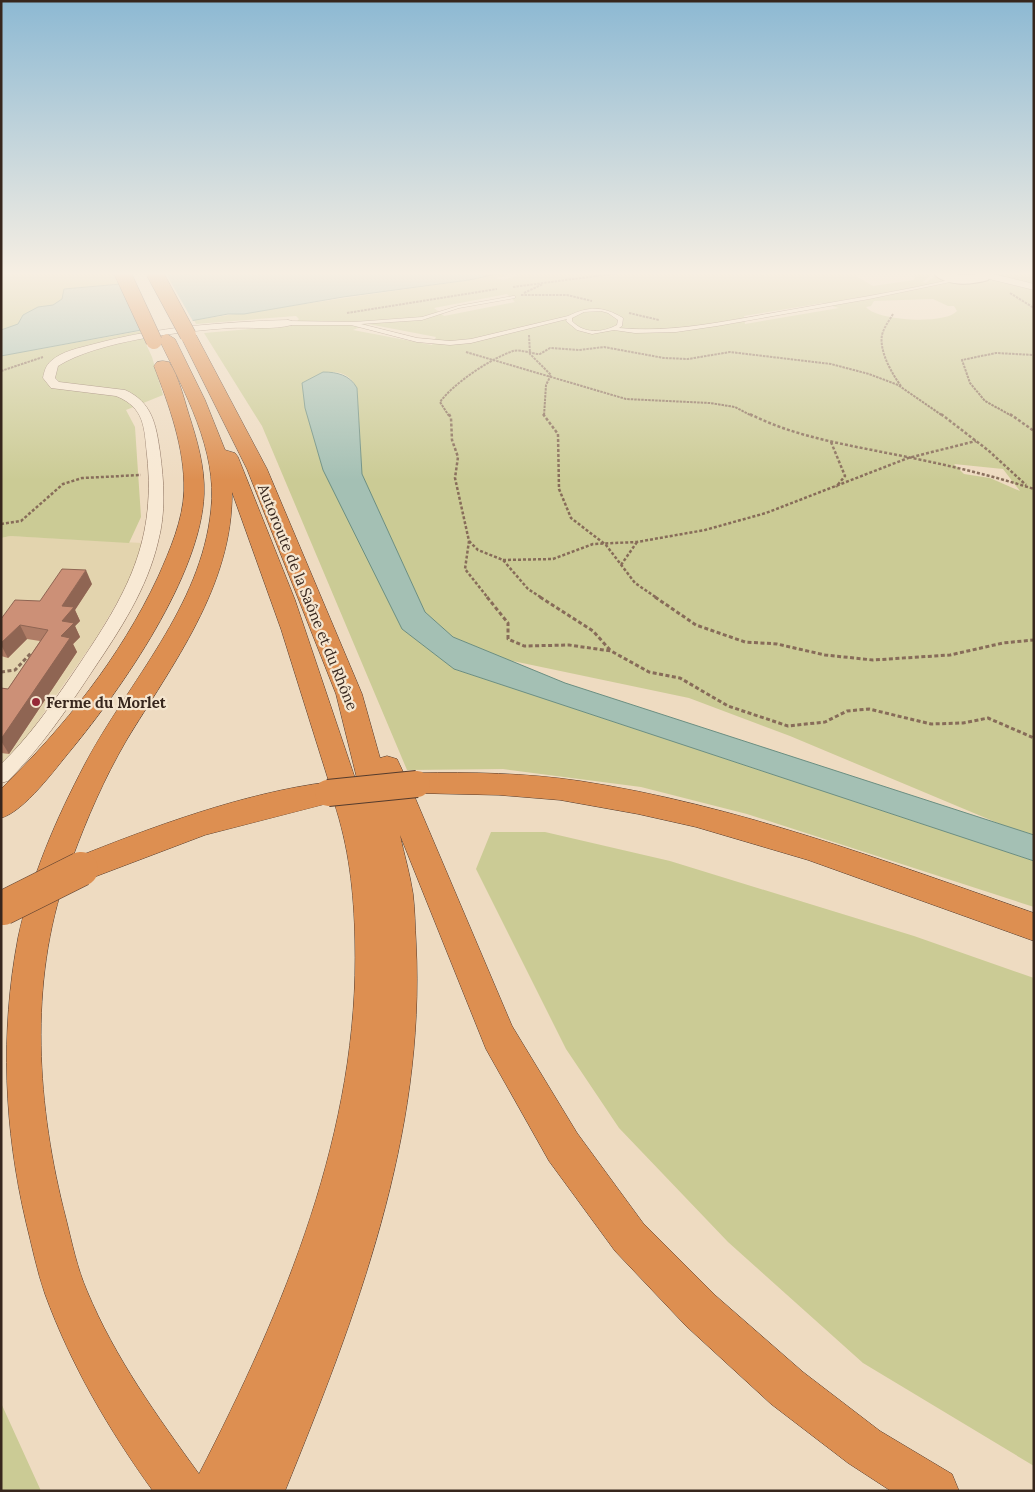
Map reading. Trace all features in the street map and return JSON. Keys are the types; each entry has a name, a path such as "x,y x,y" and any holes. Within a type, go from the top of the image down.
{"highway":[{"name":"Autoroute de la Saône et du Rhône","path":"191,342 257,469 349,694 383,822 398,894 399,1019 393,1081 367,1204 344,1280 317,1357 261,1491"},
{"path":"160,344 192,390 215,451 221,480 222,505 217,541 208,571 195,602 98,766 73,816 53,867 36,919 27,976 22,1034 23,1090 30,1157 69,1302 104,1373 170,1476"},
{"path":"160,344 203,445 210,501 210,531 217,541"},
{"path":"1,807 71,733 110,683 164,590 187,534 194,490 192,473 184,431 160,344"},
{"path":"215,451 228,457 282,595 361,842 370,910 373,987 364,1073 348,1155 321,1248 272,1379 216,1491"},
{"path":"349,694 367,719 499,1037 563,1148 612,1215 629,1237 701,1311 787,1388 864,1446 935,1491"},
{"path":"2,908 81,868 147,841 214,818 285,801 328,793 417,784 518,785 579,792 665,808 766,835 873,870 1034,927"}],"street":[{"path":"1,776 34,742 123,612 141,576 150,545 157,492 157,477 146,416 141,405 121,394 56,385 48,378 54,364 67,356 126,342"}],"lane":[{"path":"435,342 464,342"}],"path":[{"path":"529,342 528,346 530,354 550,375"},
{"path":"881,342 894,378 905,390"},
{"path":"450,343 471,355 550,375 626,399 710,403 735,407 771,425 831,442 981,472 1034,489"},
{"path":"515,350 530,354 540,354 550,348 579,350 604,347 664,358 688,359 730,352 831,364 869,374 905,390 976,441 1026,485"},
{"path":"522,348 464,377 446,392 440,402 451,418 452,440 458,457 455,478 469,541 466,568 508,623 508,639 524,646 551,647 569,645 611,652 649,672 680,678 728,706 759,718 788,726 825,722 847,711 869,709 931,724 963,723 988,718 1034,738"},
{"path":"1034,355 996,353 962,360 970,383 985,401 1002,409 1034,430"},
{"path":"483,368 484,358"},
{"path":"550,375 546,385 543,415 558,434 559,489 571,518 606,545 635,583 696,624 745,642 777,644 825,655 873,660 950,655 1003,643 1034,640"},
{"path":"469,541 478,550 503,560 553,559 593,544 606,545 637,542 704,530 766,513 836,488 908,458 976,441"},
{"path":"831,442 845,476 836,488"},
{"path":"1,524 21,521 64,484 82,478 147,474"},
{"path":"621,565 637,542"},
{"path":"503,560 528,589 593,631 599,642 607,645 611,652"},
{"path":"1,672 15,670 31,653"}],"shaded area":[{"path":"1,342 79,342 1,356"},
{"path":"323,372 343,375 351,380 357,388 362,474 425,612 453,637 565,683 1034,835 1034,861 454,669 402,629 323,470 305,408 302,383"},
{"name":"Ferme du Morlet","path":"10,536 142,543 132,577 96,638 15,754 1,767 1,538"}],"green space":[{"path":"81,342 145,342 152,357 163,395 126,410 135,427 141,517 129,543 10,536 1,538 1,356"},
{"path":"209,342 414,342 432,345 434,342 1034,342 1034,835 1000,824 790,736 689,698 508,660 453,637 425,612 362,474 357,388 346,375 332,372 302,383 402,629 454,669 1034,861 1034,907 747,814 641,787 503,769 407,770 262,426","holes":["954,464 1003,469 1020,491 990,478 964,474"]},
{"path":"491,832 545,832 670,861 914,936 1034,978 1034,1466 863,1363 728,1242 619,1128 566,1049 476,869"},
{"path":"1,1403 41,1491 1,1491"}],"building":[{"path":"62,569 86,570 62,606 74,607 62,621 74,623 61,636 70,638 1,739 1,688 8,689 48,630 20,625 1,643 1,619 15,600 40,601"}],"place":[{"name":"Ferme du Morlet","path":"36,702"}]}
